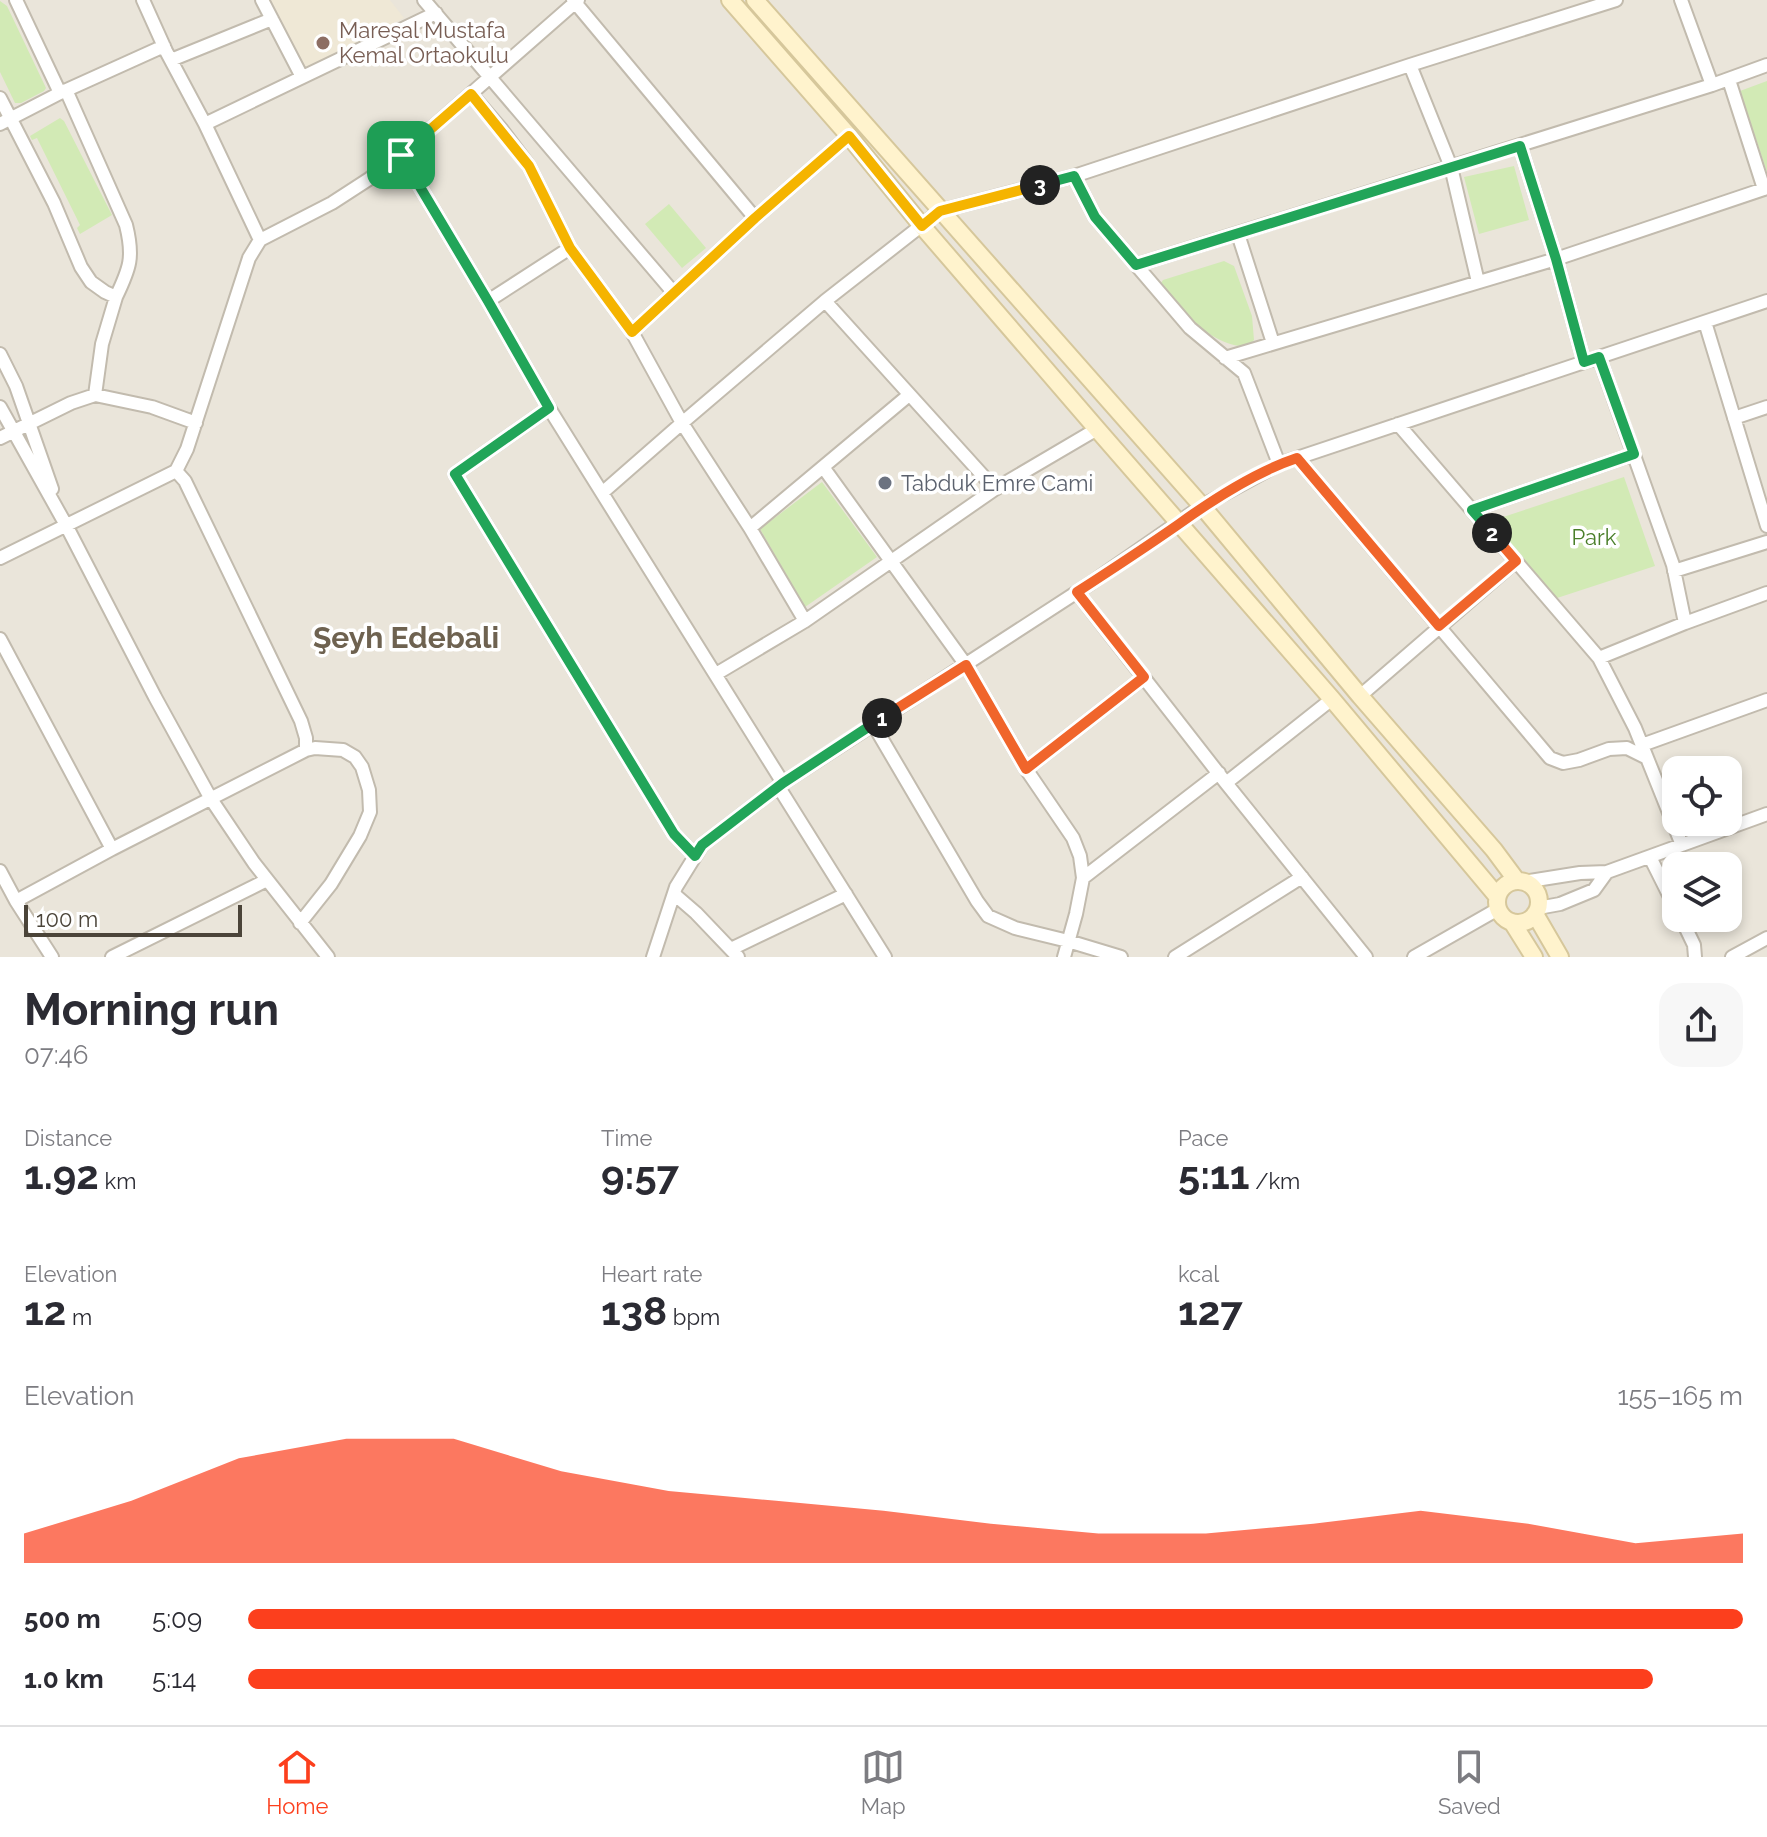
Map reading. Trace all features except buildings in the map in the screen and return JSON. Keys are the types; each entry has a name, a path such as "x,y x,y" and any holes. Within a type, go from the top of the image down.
{"street":[{"path":"16,0 119,209 131,246 131,259 102,344 95,395"},
{"path":"143,0 260,240"},
{"path":"262,0 302,77"},
{"path":"424,0 673,292"},
{"path":"730,0 1332,699 1497,903 1506,920 1525,922 1536,911 1594,890 1607,872"},
{"path":"755,0 1202,506 1520,881 1529,884 1537,895 1536,911 1560,957"},
{"path":"1681,0 1712,85"},
{"path":"0,558 176,471 196,423 249,258 260,240 332,203 401,155 576,1 755,218"},
{"path":"602,493 825,301 940,211 1074,176 1608,1"},
{"path":"205,124 436,13"},
{"path":"171,60 272,19"},
{"path":"5,121 164,46"},
{"path":"1410,65 1451,167 1478,282"},
{"path":"1136,265 1729,80 1767,65"},
{"path":"1225,358 1556,259 1766,188 1729,80"},
{"path":"471,94 529,166 570,248 632,332 682,423 805,621"},
{"path":"0,98 5,121 54,203 85,275 116,297"},
{"path":"632,332 849,136"},
{"path":"1520,146 1556,259 1584,362"},
{"path":"401,155 549,408 716,674 885,957"},
{"path":"1074,176 1095,217 1190,328 1244,373 1279,464"},
{"path":"1238,234 1273,343"},
{"path":"488,301 570,248"},
{"path":"825,301 995,489"},
{"path":"653,957 676,887 702,845 780,784 1077,592 1202,506 1279,464 1767,301"},
{"path":"1705,322 1767,526"},
{"path":"0,354 16,386 66,525"},
{"path":"1599,357 1674,571 1685,623"},
{"path":"0,438 71,403 95,395 152,407 196,423"},
{"path":"750,528 909,395"},
{"path":"0,407 211,799 267,880 328,957"},
{"path":"1734,418 1767,407"},
{"path":"549,408 455,474 674,834 695,856"},
{"path":"1398,424 1599,658 1642,745 1682,845"},
{"path":"716,674 805,621 995,489 1097,429"},
{"path":"1472,510 1634,454"},
{"path":"1297,458 1550,758 1563,763 1609,749 1627,748 1647,758"},
{"path":"823,467 966,665 1026,769 1073,838 1080,856 1083,878 1064,957"},
{"path":"176,471 185,481 301,721 306,750"},
{"path":"1674,571 1767,542"},
{"path":"1360,696 1516,561"},
{"path":"1077,592 1366,957"},
{"path":"1599,658 1767,593"},
{"path":"0,639 112,849"},
{"path":"1026,769 1144,677"},
{"path":"1083,878 1332,699"},
{"path":"1642,745 1767,700"},
{"path":"873,724 988,916 1015,928 1121,957"},
{"path":"16,901 306,750 343,750 355,757 362,767 369,790 370,812 360,836 331,884 300,923"},
{"path":"1414,957 1497,903 1504,886 1520,881 1607,872 1767,814"},
{"path":"1650,857 1662,881"},
{"path":"0,871 52,957"},
{"path":"1175,957 1302,877"},
{"path":"112,957 267,880"},
{"path":"674,894 735,953 846,894"},
{"path":"1512,922 1534,957"},
{"path":"1688,932 1695,957"},
{"path":"1732,957 1767,938"}],"shaded area":[{"path":"0,0 1767,0 1767,957 0,957"},
{"name":"Mareşal Mustafa Kemal Ortaokulu","path":"271,0 390,0 404,18 305,69"}],"green space":[{"path":"0,1 7,6 46,88 21,103 15,103 0,72"},
{"path":"1767,81 1767,172 1740,91"},
{"path":"60,118 112,215 80,234 77,228 80,225 37,138 32,140 30,136"},
{"path":"1514,166 1529,220 1479,234 1464,177"},
{"path":"669,204 706,248 682,268 645,224"},
{"path":"1224,261 1234,266 1252,316 1254,340 1248,345 1230,344 1202,329 1185,314 1161,283"},
{"name":"Park","path":"1624,477 1655,566 1554,599 1488,522"},
{"path":"822,482 877,557 805,607 760,529"}],"place":[{"name":"Mareşal Mustafa Kemal Ortaokulu","path":"323,43"},
{"name":"Tabduk Emre Cami","path":"885,483"}],"district":[{"name":"Şeyh Edebali","path":"406,637"}],"route":[{"path":"471,94 529,166 570,248 632,332 849,136 922,226 940,211 1074,176 1095,217 1136,265 1520,146 1556,259 1584,362 1599,357 1634,454 1472,510 1516,561 1439,626 1297,458 1279,464 1202,506 1077,592 1144,677 1026,769 966,665 783,783 702,845 695,856 674,834 455,474 549,408 401,155 471,94"}]}
